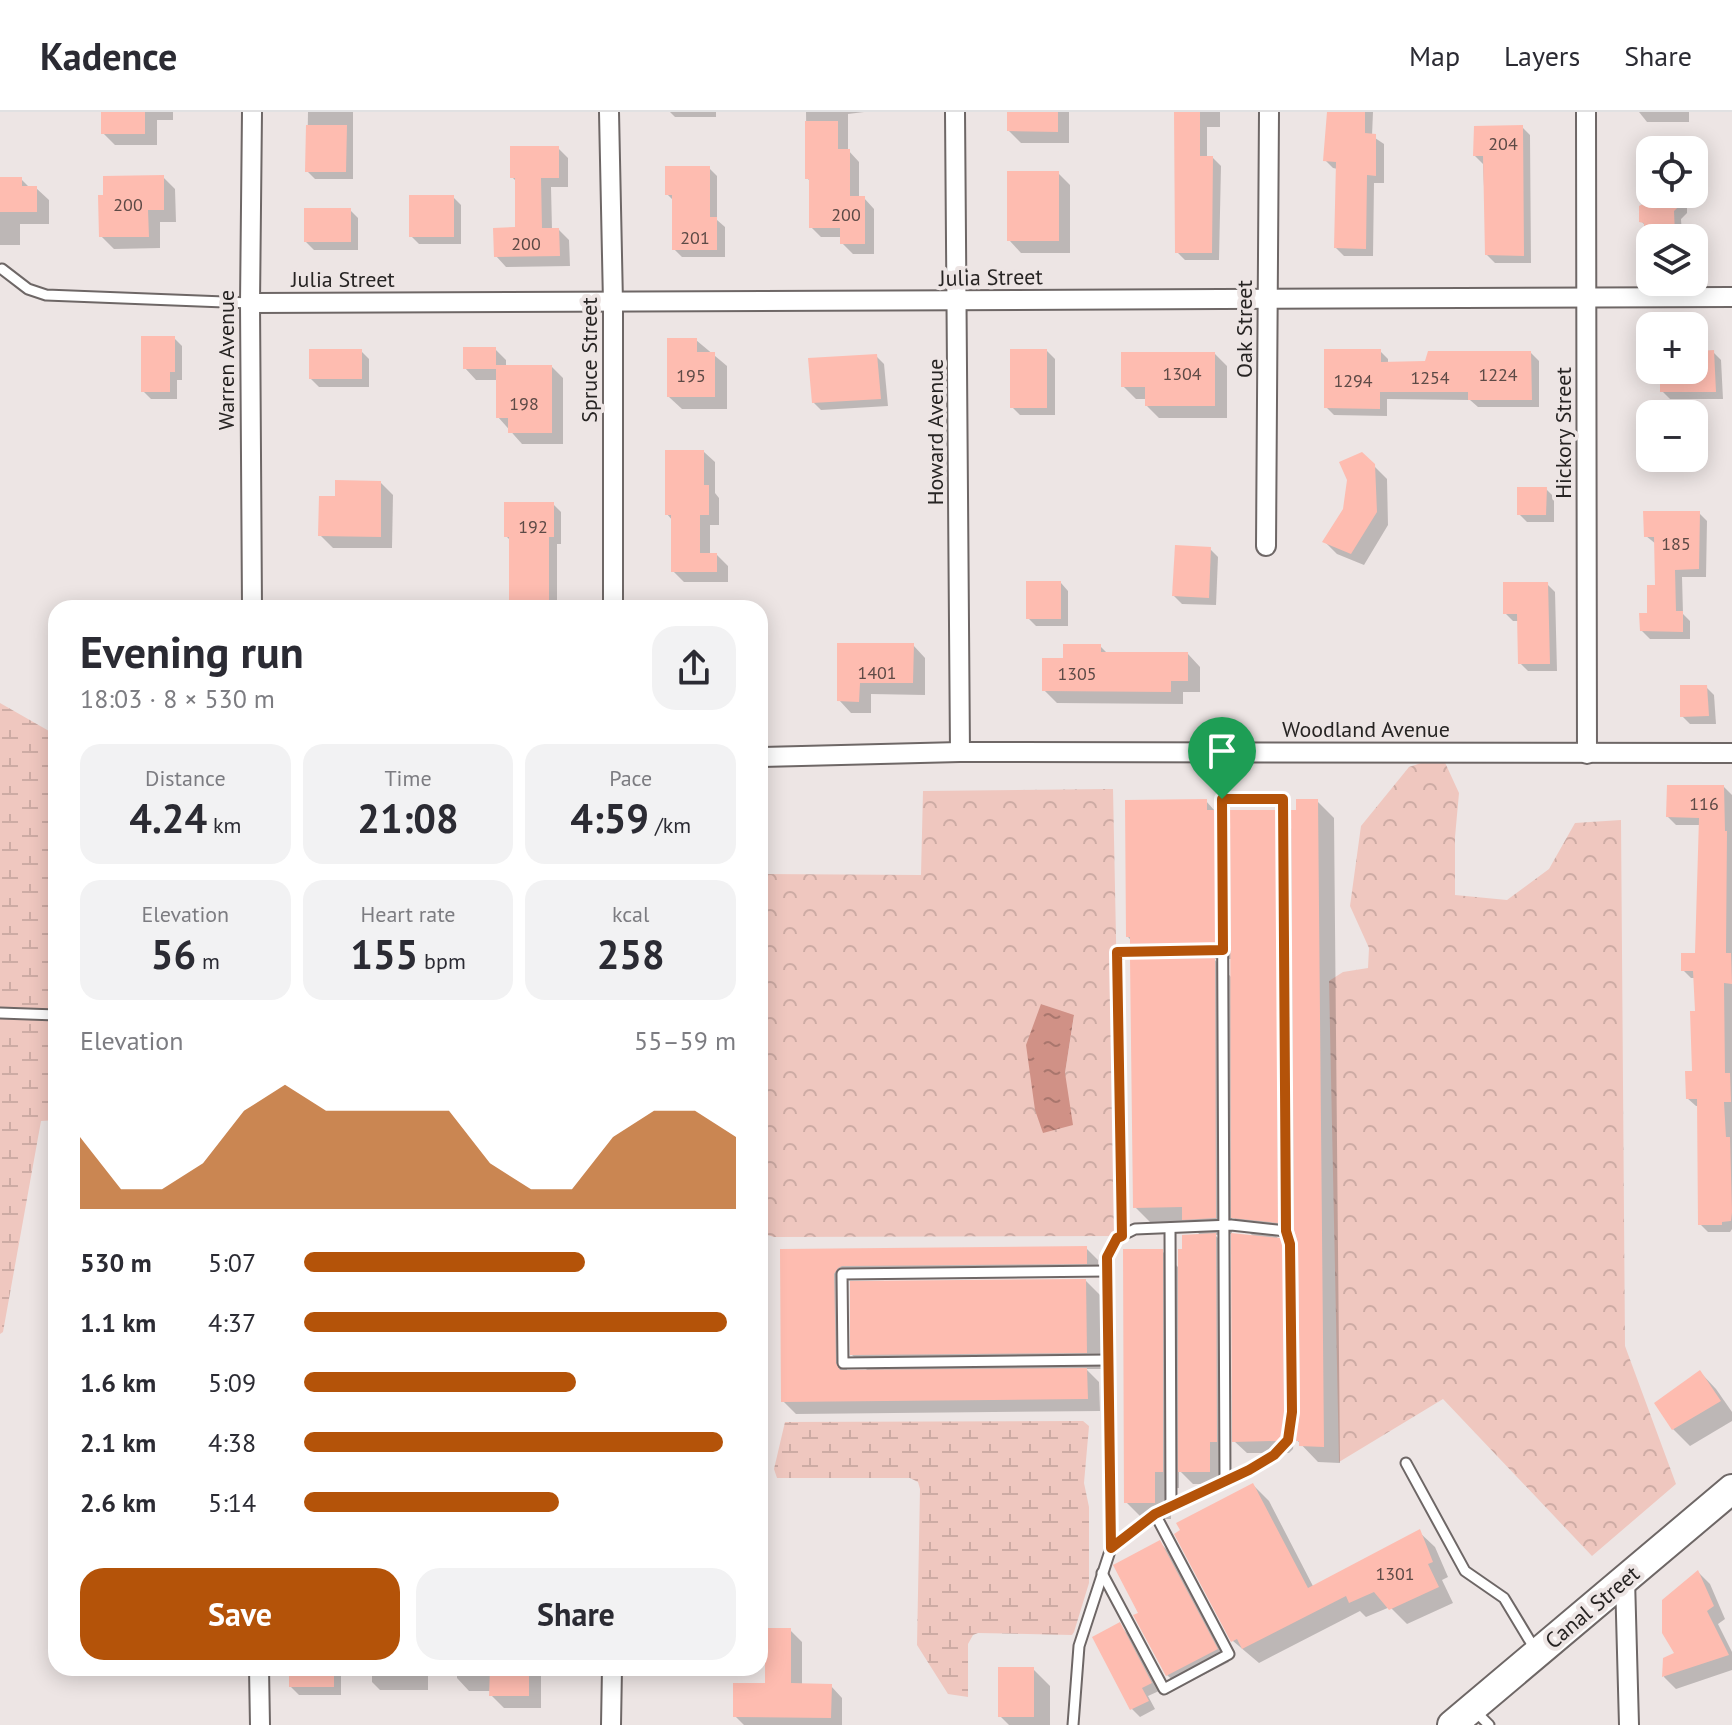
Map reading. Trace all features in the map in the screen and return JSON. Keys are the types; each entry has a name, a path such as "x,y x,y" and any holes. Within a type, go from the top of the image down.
{"main road":[{"name":"Canal Street","path":"1471,1719 1538,1654 1732,1489"}],"street":[{"name":"Warren Avenue","path":"252,112 252,600"},
{"name":"Spruce Street","path":"609,112 613,303 613,600"},
{"name":"Howard Avenue","path":"955,112 960,752"},
{"name":"Oak Street","path":"1266,546 1269,112"},
{"name":"Hickory Street","path":"1586,112 1587,754"},
{"name":"Julia Street","path":"250,303 1732,297"},
{"name":"Woodland Avenue","path":"768,757 960,752 1732,753"},
{"path":"1625,1579 1629,1725"},
{"path":"259,1676 260,1725"},
{"path":"611,1725 612,1676"}],"lane":[{"path":"2,269 28,289 46,295 250,303"},
{"path":"1111,1548 1155,1514 1225,1481 1274,1455 1288,1440 1292,1412 1290,1244 1286,1231 1283,799 1222,799 1225,1481"},
{"path":"1122,1236 1117,952 1223,950"},
{"path":"0,1013 48,1015"},
{"path":"1073,1725 1079,1646 1111,1548 1107,1257 1117,1238 1135,1229 1225,1225 1286,1231"},
{"path":"1170,1228 1171,1507"},
{"path":"1107,1271 842,1274 843,1363 1108,1360"},
{"path":"1406,1463 1465,1571 1504,1598 1538,1654"},
{"path":"1102,1573 1164,1689 1229,1654 1155,1514"}],"green space":[{"path":"0,703 48,730 48,1121 41,1121 3,1332 0,1334"},
{"path":"1442,756 1459,793 1455,895 1507,900 1549,869 1575,823 1621,820 1625,1346 1676,1484 1592,1556 1443,1399 1339,1462 1329,981 1343,972 1368,968 1369,948 1350,906 1361,826 1409,767"},
{"path":"1113,789 1122,1236 768,1235 768,874 921,875 923,791","holes":["1041,1004 1074,1016 1065,1073"]},
{"path":"1083,1421 1089,1426 1084,1483 1089,1507 1089,1583 1074,1632 1072,1635 973,1635 968,1644 968,1697 948,1694 917,1645 918,1482 910,1478 777,1478 774,1469 785,1422"}],"water":[{"path":"1041,1004 1074,1015 1065,1073 1073,1125 1043,1133 1035,1110 1026,1045"}],"building":[{"path":"101,112 145,112 145,134 101,134"},
{"path":"1007,112 1058,112 1058,132 1007,131"},
{"path":"1174,112 1200,112 1200,156 1213,156 1212,253 1175,253"},
{"path":"1327,112 1365,112 1365,133 1376,134 1376,176 1367,175 1366,249 1334,248 1336,162 1323,161"},
{"path":"805,121 838,121 838,149 850,149 850,196 865,196 865,244 840,244 840,228 809,228"},
{"path":"306,125 347,125 346,172 305,172"},
{"path":"1523,125 1524,256 1485,255 1483,156 1473,156 1474,126"},
{"path":"510,146 559,146 559,178 541,178 542,228 559,228 560,256 494,257 493,228 515,227 515,178 510,178"},
{"path":"665,166 710,166 710,217 717,217 717,250 672,250 672,195 665,195"},
{"path":"1007,171 1059,171 1059,241 1007,241"},
{"path":"164,175 164,210 148,210 149,237 99,237 98,195 103,195 103,176"},
{"path":"0,177 22,177 22,186 37,186 37,212 0,212"},
{"path":"409,195 454,195 454,237 409,237"},
{"path":"304,208 351,208 351,242 304,242"},
{"path":"1639,208 1677,208 1674,211 1675,224 1639,222"},
{"path":"141,336 175,336 175,372 170,372 170,392 141,392"},
{"path":"667,338 697,338 697,352 715,352 715,397 667,397"},
{"path":"463,347 496,347 496,365 552,365 552,433 508,433 508,418 496,418 496,369 463,369"},
{"path":"309,349 362,349 362,379 309,379"},
{"path":"1010,349 1047,349 1047,408 1010,408"},
{"path":"1324,349 1381,349 1381,362 1425,361 1428,351 1531,351 1532,400 1468,400 1468,392 1380,392 1380,409 1324,408"},
{"path":"1708,350 1714,350 1716,392 1660,392 1660,384 1708,384"},
{"path":"1121,352 1215,352 1215,406 1145,406 1145,387 1121,387"},
{"path":"877,354 881,399 812,403 808,358"},
{"path":"665,450 704,450 704,485 709,485 709,515 700,515 700,553 717,553 717,572 671,572 671,515 665,515"},
{"path":"1362,452 1375,464 1377,512 1351,554 1322,542 1343,509 1347,480 1339,462"},
{"path":"335,480 381,481 381,537 318,536 319,496 335,496"},
{"path":"1517,487 1547,487 1546,515 1517,515"},
{"path":"504,502 554,502 554,537 549,537 549,600 509,600 509,537 504,537"},
{"path":"1643,511 1700,511 1699,569 1675,570 1676,611 1683,611 1683,632 1640,631 1639,613 1647,613 1647,585 1655,585 1654,537 1644,537"},
{"path":"1175,545 1211,547 1209,598 1172,596"},
{"path":"1026,581 1061,581 1061,619 1026,619"},
{"path":"1503,582 1548,582 1550,664 1518,664 1517,614 1503,614"},
{"path":"837,643 914,643 913,683 860,683 859,702 837,701"},
{"path":"1063,644 1101,644 1101,652 1188,652 1188,681 1171,681 1171,692 1042,691 1042,658 1063,658"},
{"path":"1680,685 1707,685 1709,716 1680,717"},
{"path":"1667,785 1724,785 1727,831 1726,953 1731,953 1732,984 1724,983 1725,1073 1730,1073 1731,1102 1724,1102 1726,1137 1730,1137 1732,1212 1731,1221 1722,1222 1722,1225 1698,1225 1697,1099 1686,1099 1685,1071 1692,1071 1690,1011 1695,1011 1693,971 1681,971 1681,953 1695,953 1699,818 1666,817"},
{"path":"1207,799 1207,810 1215,810 1215,943 1130,944 1130,937 1126,937 1125,800"},
{"path":"1296,799 1318,799 1324,1447 1299,1446 1299,1441 1295,1441 1300,1412 1298,1244 1294,1230 1291,810 1296,810"},
{"path":"1230,810 1276,810 1278,1223 1231,1218"},
{"path":"1215,958 1216,1218 1182,1220 1182,1207 1133,1208 1130,959"},
{"path":"1216,1233 1217,1442 1210,1442 1210,1472 1178,1472 1178,1249 1182,1249 1182,1235"},
{"path":"1231,1233 1280,1238 1283,1245 1284,1412 1281,1437 1277,1441 1232,1442"},
{"path":"1087,1246 1087,1264 842,1266 834,1274 836,1363 840,1370 1087,1368 1088,1399 781,1402 780,1249"},
{"path":"1123,1249 1163,1249 1163,1472 1155,1472 1155,1503 1124,1503"},
{"path":"1086,1279 1087,1353 850,1355 850,1281"},
{"path":"1700,1370 1721,1401 1672,1430 1654,1403"},
{"path":"1253,1483 1308,1588 1420,1529 1433,1562 1428,1564 1439,1587 1389,1610 1374,1592 1349,1603 1346,1596 1242,1649 1237,1639 1231,1642 1174,1534 1180,1530 1176,1523"},
{"path":"1160,1540 1218,1649 1166,1676 1133,1615 1138,1613 1113,1565"},
{"path":"1698,1570 1714,1606 1707,1611 1729,1655 1662,1677 1663,1658 1674,1653 1662,1633 1662,1600"},
{"path":"1120,1622 1152,1683 1142,1688 1149,1701 1130,1710 1092,1637"},
{"path":"768,1628 791,1628 791,1683 832,1684 831,1718 733,1717 733,1683 765,1683 765,1676 768,1676"},
{"path":"998,1667 1034,1667 1034,1717 998,1717"},
{"path":"289,1676 334,1676 334,1687 289,1687"},
{"path":"490,1676 529,1676 529,1696 489,1696"}],"route":[{"path":"1222,799 1283,799 1286,1231 1290,1244 1292,1412 1288,1440 1274,1455 1249,1470 1155,1514 1111,1548 1107,1257 1117,1238 1122,1236 1117,952 1223,950 1222,799"}]}
